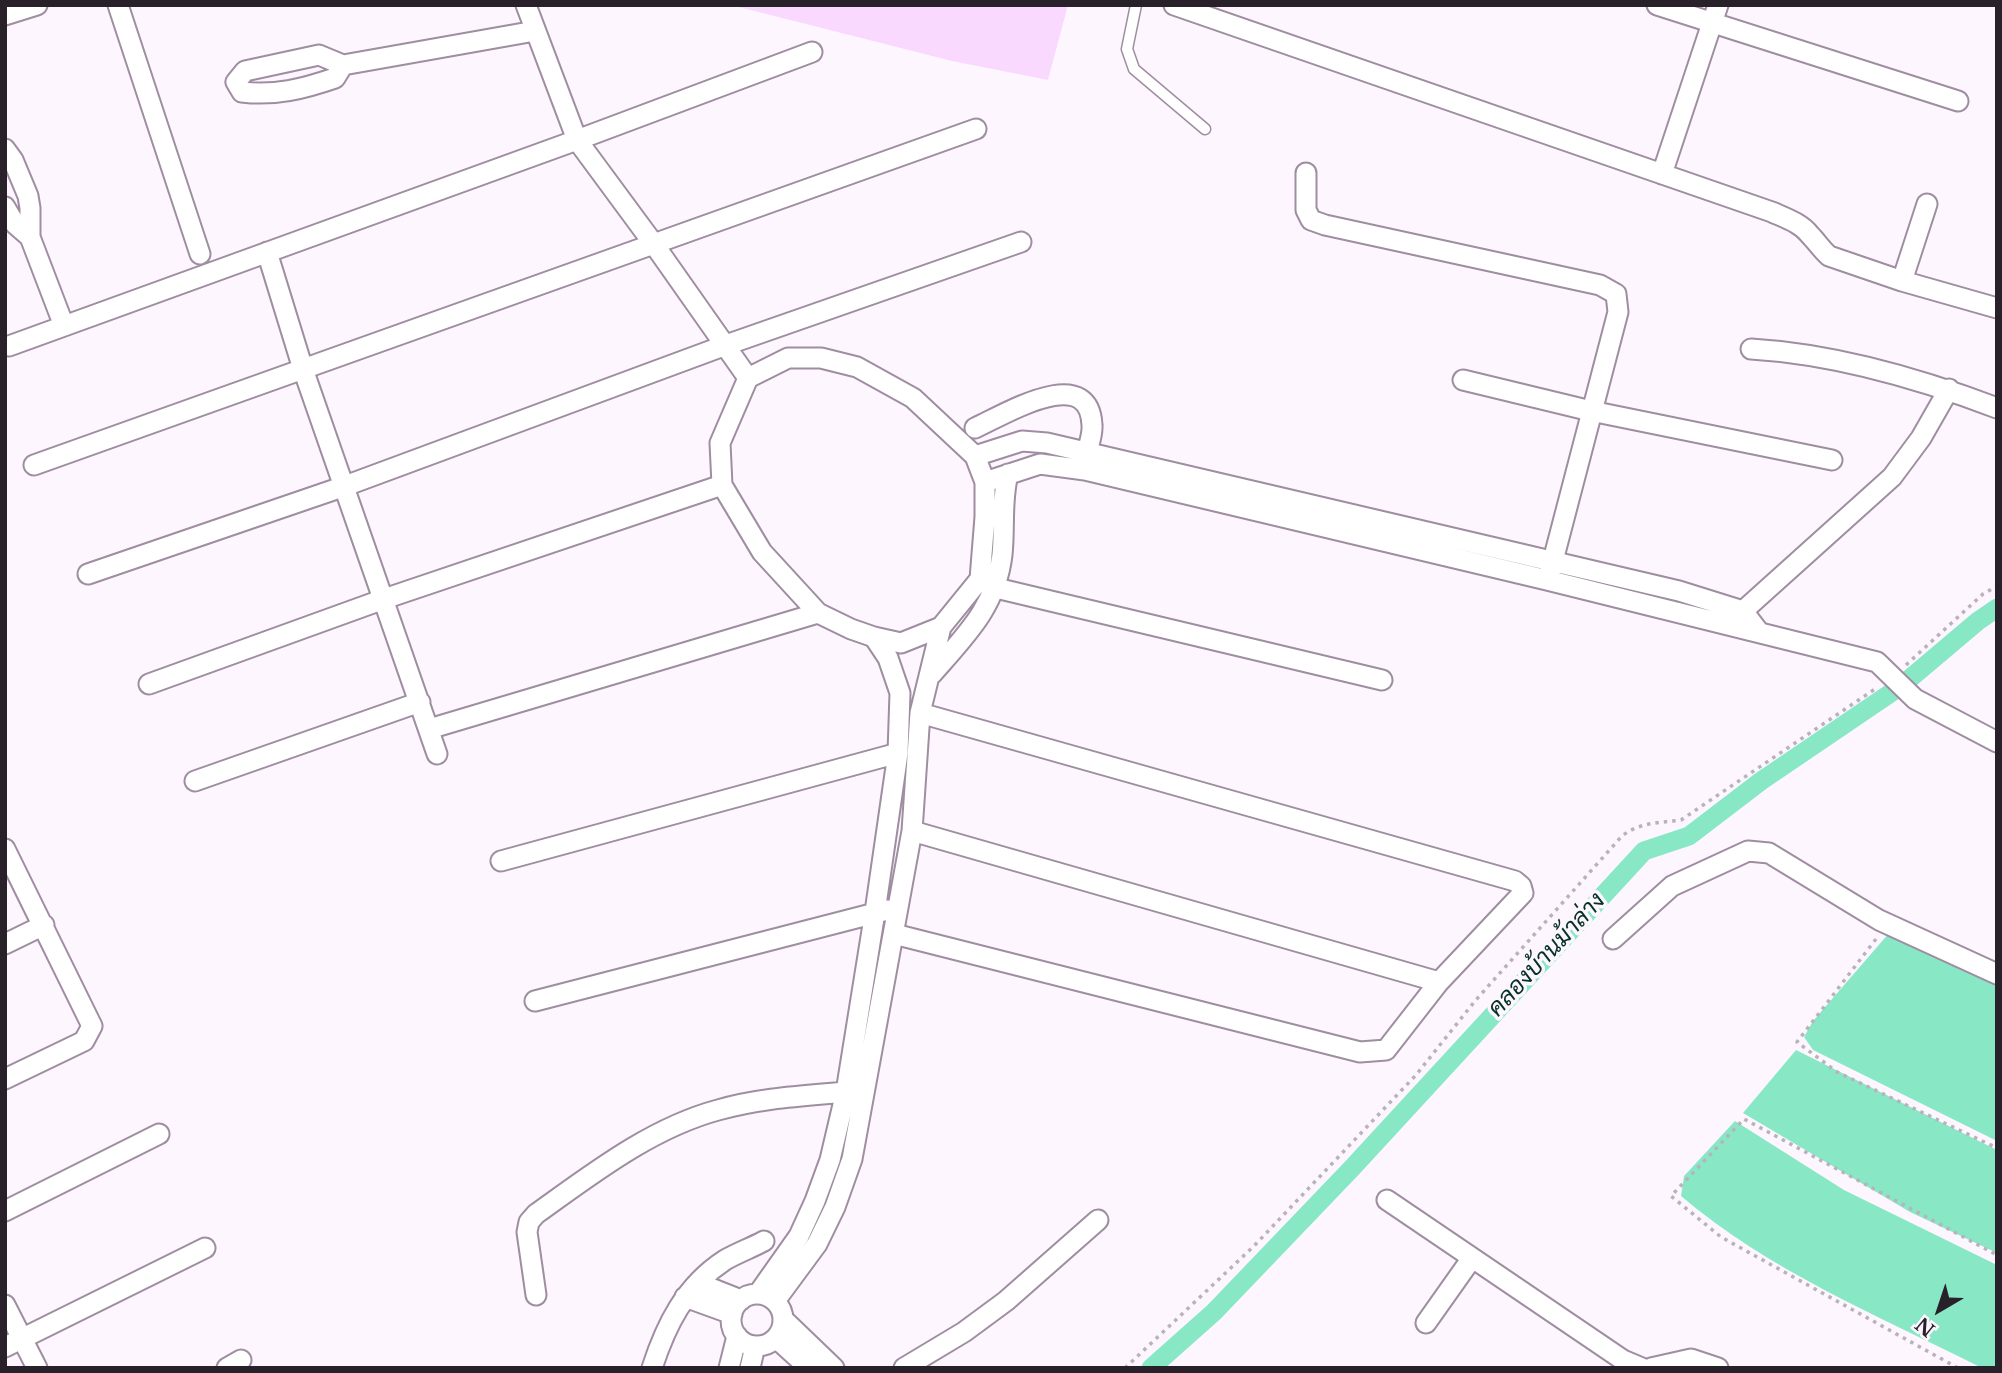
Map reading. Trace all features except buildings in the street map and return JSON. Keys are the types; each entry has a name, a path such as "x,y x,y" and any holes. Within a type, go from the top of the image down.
{"street":[{"path":"5,15 37,5"},
{"path":"118,5 200,254"},
{"path":"526,5 577,140 748,377"},
{"path":"1174,5 1772,212 1796,223 1809,233 1819,248 1829,256 1902,281 1997,308"},
{"path":"1657,5 1958,102"},
{"path":"1662,174 1718,5"},
{"path":"343,65 535,31"},
{"path":"9,346 812,52"},
{"path":"34,464 976,129"},
{"path":"5,149 13,160 28,196 30,237 64,326"},
{"path":"1306,173 1306,210 1311,220 1600,285 1616,294 1618,312 1550,571"},
{"path":"1902,281 1927,205"},
{"path":"5,207 15,224 30,237"},
{"path":"88,574 345,485 726,345 1021,243"},
{"path":"267,252 303,369 437,754"},
{"path":"1751,349 1776,350 1867,366 1949,390 1997,408"},
{"path":"788,358 821,358 857,367 913,398 975,456 985,482 988,584 940,627 901,643 874,638 818,613 762,552 722,485 720,443 748,377 788,358"},
{"path":"1463,380 1591,411 1832,460"},
{"path":"1550,571 1674,612 1738,618 1892,477 1921,438 1949,390"},
{"path":"975,428 1045,397 1066,393 1079,397 1089,409 1092,434 1085,461"},
{"path":"975,456 1021,441 1047,443 1085,461 1550,571 1679,591 1738,618 1759,632 1877,662 1915,699 1997,742"},
{"path":"985,482 1040,464 1085,461"},
{"path":"930,676 979,618 988,584 1002,557 1003,495 1008,474"},
{"path":"149,684 384,599 722,485"},
{"path":"988,584 1382,680"},
{"path":"1674,612 1679,591"},
{"path":"429,729 818,613"},
{"path":"874,638 888,659 900,693 898,753 846,1092 830,1160 815,1200 761,1311 770,1343 755,1346 742,1341 732,1326 761,1311 817,1244 835,1207 852,1159 912,831 920,713 940,627"},
{"path":"195,781 420,702"},
{"path":"894,934 1360,1052 1386,1050 1439,982 1523,893 1521,886 1501,877 920,713"},
{"path":"501,861 898,753"},
{"path":"912,831 1439,982"},
{"path":"5,849 92,1026 84,1041 5,1079"},
{"path":"1614,939 1672,886 1748,852 1769,853 1888,924 1997,974"},
{"path":"535,1001 898,908"},
{"path":"5,944 44,925"},
{"path":"536,1295 527,1232 529,1223 536,1214 595,1173 661,1132 715,1110 761,1100 846,1092"},
{"path":"5,1211 159,1134"},
{"path":"1387,1200 1623,1360 1643,1368"},
{"path":"904,1368 996,1309 1098,1220"},
{"path":"653,1368 663,1333 692,1290 727,1259 764,1241"},
{"path":"14,1343 205,1248"},
{"path":"1426,1323 1472,1258"},
{"path":"692,1290 761,1311 834,1368"},
{"path":"5,1305 14,1343 37,1368"},
{"path":"761,1311 809,1368"},
{"path":"729,1368 737,1336"},
{"path":"750,1368 755,1346"},
{"path":"1651,1368 1691,1359 1718,1368"}],"lane":[{"path":"1136,5 1126,49 1134,69 1205,129"}],"path":[{"path":"1924,650 1983,594 1997,586"},
{"path":"1125,1368 1254,1246 1416,1075 1475,1001 1622,836 1632,828 1644,824 1681,820 1885,683"},
{"path":"1888,924 1797,1042 1837,1072 1997,1148"},
{"path":"1958,1368 1721,1237 1671,1196 1744,1119 1997,1255"}],"shaded area":[{"path":"731,5 1068,5 1048,80 952,61"},
{"path":"1890,932 1997,983 1997,1141 1813,1050 1804,1037 1813,1021"},
{"path":"1796,1050 1997,1150 1997,1253 1910,1212 1743,1113"},
{"path":"1735,1121 1844,1190 1997,1265 1997,1368 1982,1368 1826,1291 1751,1247 1681,1196 1684,1176"}],"waterway":[{"name":"คลองบ้านม้าล่าง","path":"1151,1368 1214,1312 1352,1168 1644,851 1689,836 1761,781 1901,686 1997,608"}]}
